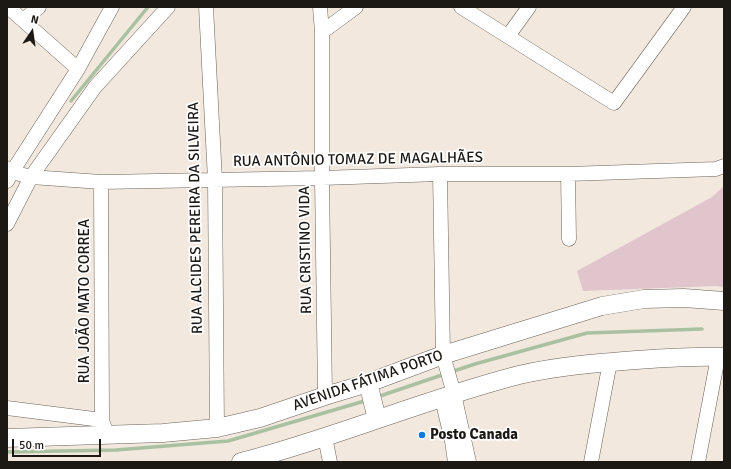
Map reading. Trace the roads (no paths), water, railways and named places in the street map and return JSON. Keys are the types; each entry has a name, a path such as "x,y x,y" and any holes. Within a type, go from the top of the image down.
{"main road":[{"name":"AVENIDA FÁTIMA PORTO","path":"7,438 105,427 163,433 217,428 260,418 325,396 369,387 602,306 644,299 684,298 724,301"},
{"path":"241,462 325,437 376,415 450,393 519,375 577,364 721,357"},
{"path":"369,387 376,415"}],"street":[{"path":"8,7 78,69"},
{"path":"23,20 39,7"},
{"path":"9,174 78,69 112,7"},
{"path":"7,224 31,176 94,87 168,7"},
{"name":"RUA ALCIDES PEREIRA DA SILVEIRA","path":"206,7 214,180 217,428"},
{"name":"RUA CRISTINO VIDA","path":"320,7 322,32 322,178 325,396"},
{"path":"322,32 356,7"},
{"path":"461,7 614,104 684,7"},
{"path":"508,36 529,7"},
{"name":"RUA ANTÔNIO TOMAZ DE MAGALHÃES","path":"9,174 101,182 322,178 440,174 568,174 716,169 724,166"},
{"path":"440,174 445,360 450,393 452,440 455,462"},
{"path":"568,174 569,239"},
{"name":"RUA JOÃO MATO CORREA","path":"101,182 105,427"},
{"path":"698,462 721,357"},
{"path":"591,462 610,362"},
{"path":"450,393 469,462"},
{"name":"AVENIDA FÁTIMA PORTO","path":"7,408 105,427"},
{"path":"325,437 330,462"}],"waterway":[{"path":"71,101 148,7"},
{"path":"451,372 587,333 702,329"},
{"path":"377,397 445,374"},
{"path":"7,452 116,450 228,441 368,400"}],"place":[{"name":"Posto Canada","path":"422,435"}]}
